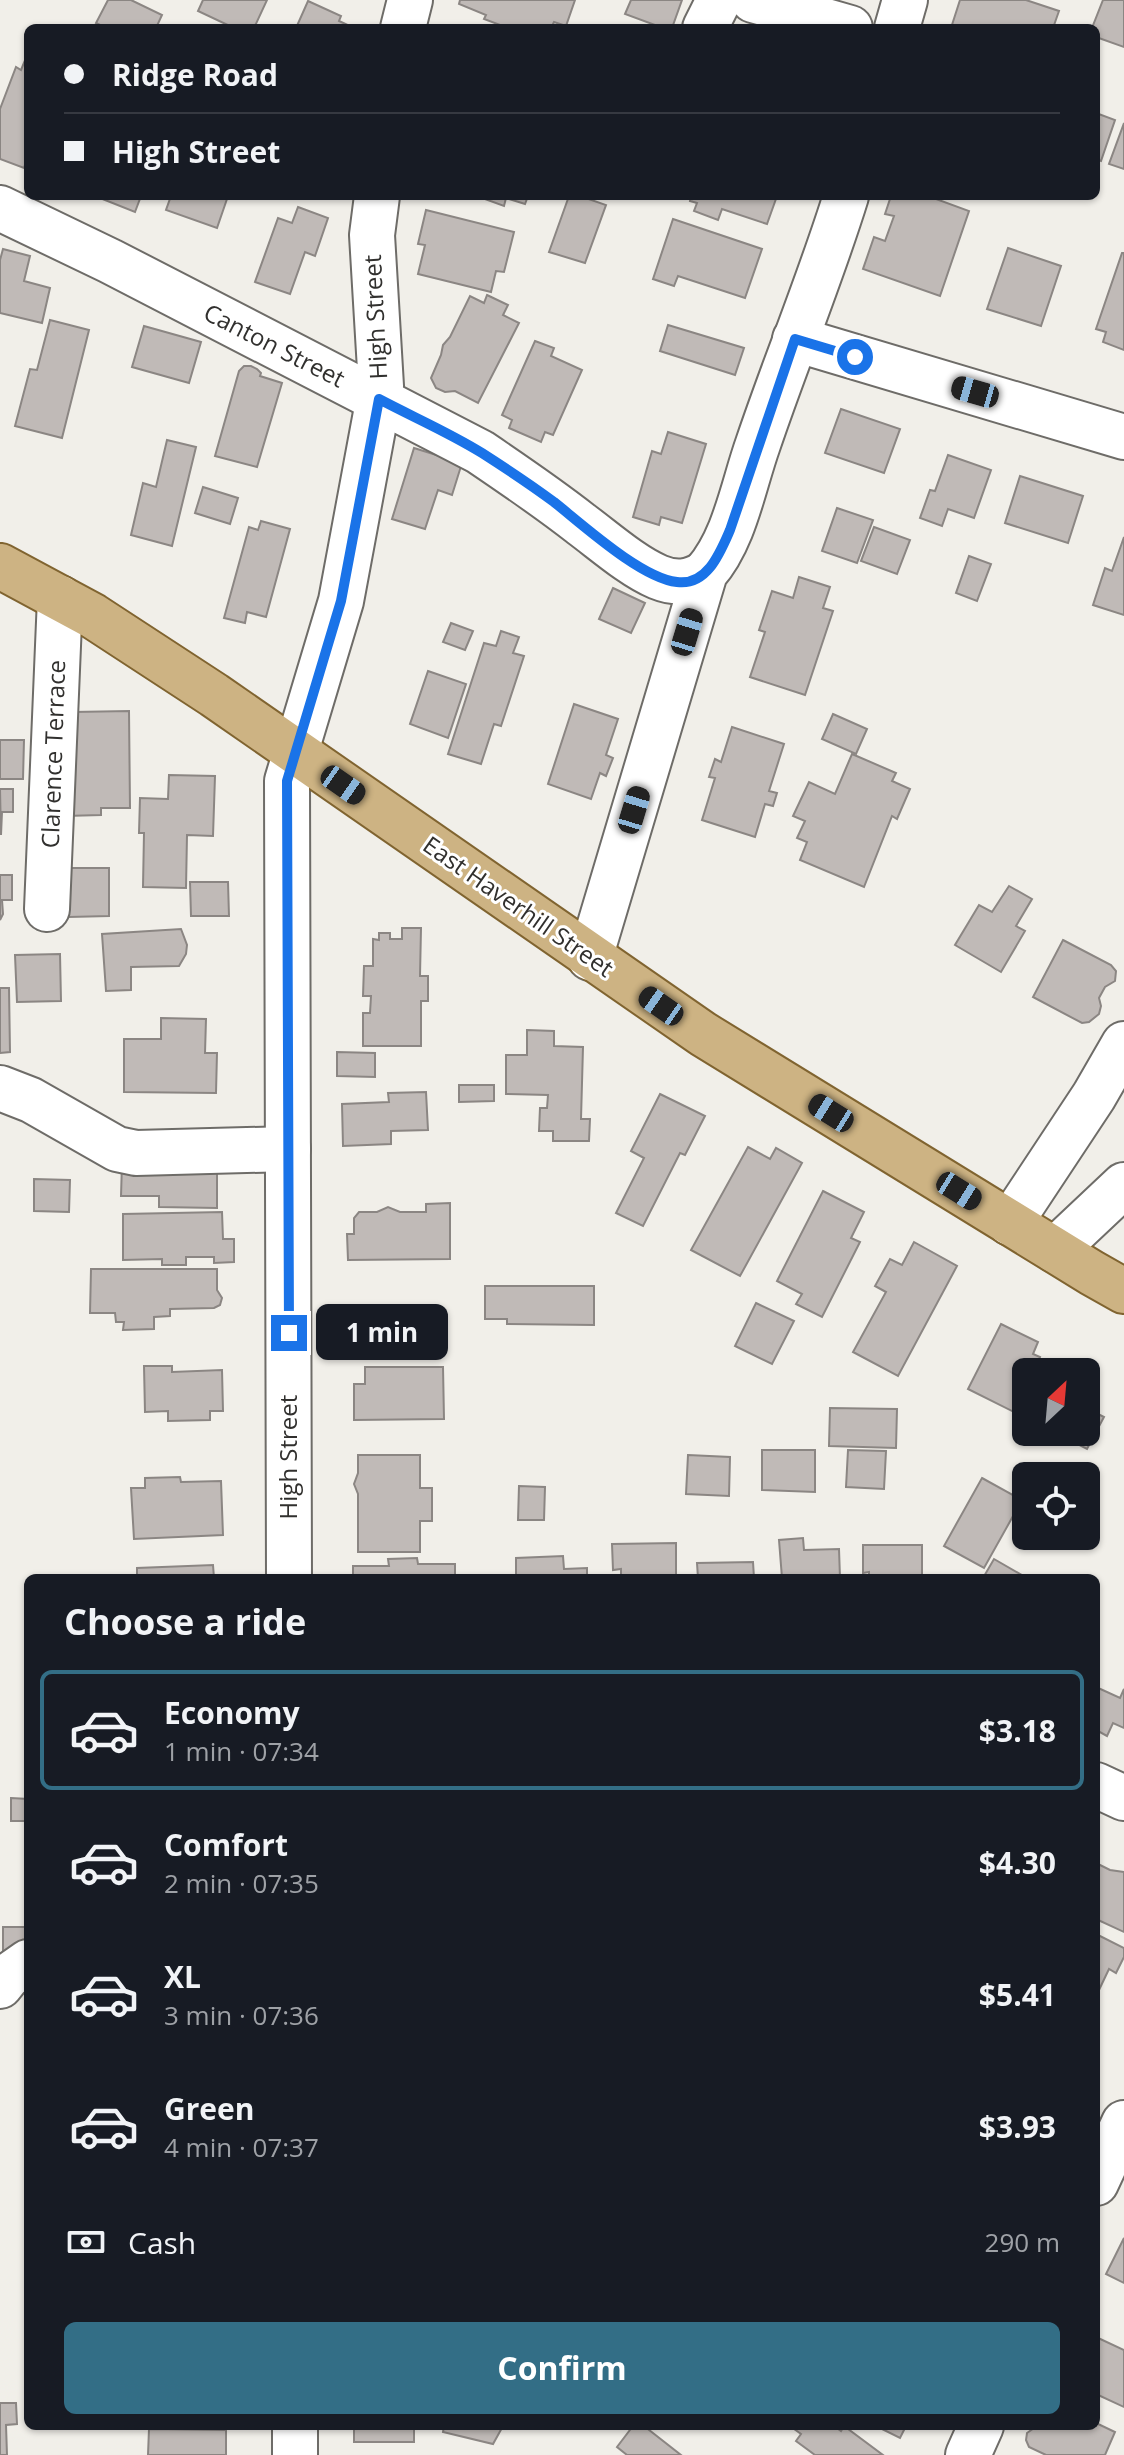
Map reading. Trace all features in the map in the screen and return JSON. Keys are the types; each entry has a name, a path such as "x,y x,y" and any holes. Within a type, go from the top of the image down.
{"main road":[{"name":"East Haverhill Street","path":"0,566 93,616 214,695 703,1034 1124,1291"}],"street":[{"path":"707,24 719,0"},
{"path":"753,0 836,24"},
{"path":"898,24 905,0"},
{"name":"High Street","path":"289,1574 287,781 341,601 379,399 381,386 372,235 376,200"},
{"path":"590,958 705,573 716,560 730,530 845,200"},
{"name":"Canton Street","path":"0,208 110,261 480,452 657,577 679,583 695,580 705,573"},
{"path":"795,339 1124,437"},
{"name":"Clarence Terrace","path":"47,909 60,598"},
{"path":"1010,1223 1094,1096 1124,1044"},
{"path":"0,1088 31,1100 117,1149 136,1153 288,1149"},
{"path":"1055,1250 1124,1185"},
{"path":"1100,1787 1124,1798"},
{"path":"0,1986 24,1965"},
{"path":"295,2430 295,2455"},
{"path":"968,2455 979,2430"}],"building":[{"path":"108,0 131,0 162,15 158,24 96,23"},
{"path":"203,0 267,0 256,24 226,24 198,11"},
{"path":"460,0 575,0 567,24 497,24 484,19 486,15 459,4"},
{"path":"631,0 682,0 673,24 652,24 625,14"},
{"path":"960,0 1026,0 1059,11 1054,24 952,24"},
{"path":"1103,0 1124,0 1124,47 1100,38 1100,24 1094,24"},
{"path":"308,1 341,16 339,21 345,24 298,24"},
{"path":"24,63 24,168 0,159 0,109 16,67 21,70"},
{"path":"1100,114 1115,120 1100,161"},
{"path":"1124,123 1124,169 1109,164"},
{"path":"105,200 140,200 135,212"},
{"path":"170,200 227,200 217,228 166,210"},
{"path":"488,200 506,200 504,206"},
{"path":"568,200 592,200 606,205 585,263 549,252"},
{"path":"776,200 767,224 722,209 718,220 694,211 697,203 690,201"},
{"path":"890,200 939,200 969,211 940,296 863,269 874,237 885,241 894,216 885,214"},
{"path":"298,207 328,218 315,256 305,252 290,294 255,282 278,218 292,223"},
{"path":"426,210 514,232 504,272 496,271 491,292 418,274 425,245 418,244"},
{"path":"673,219 762,249 745,298 678,276 674,286 653,279"},
{"path":"1008,248 1061,266 1041,326 987,309"},
{"path":"3,249 30,256 24,281 50,288 42,323 0,313 0,260"},
{"path":"1122,253 1124,350 1103,342 1106,332 1096,329"},
{"path":"487,295 508,305 503,315 519,323 478,403 455,391 445,392 436,388 431,378 443,345 470,296 484,303"},
{"path":"50,320 89,330 62,438 15,426 30,369 37,370"},
{"path":"668,325 744,348 735,375 660,351"},
{"path":"144,326 201,342 189,383 132,367"},
{"path":"535,341 554,348 551,356 582,370 553,435 545,432 541,442 509,428 512,420 502,415"},
{"path":"244,366 251,366 261,373 260,376 282,383 257,467 215,456 239,371"},
{"path":"841,409 900,429 884,473 825,453"},
{"path":"668,432 706,444 682,523 661,517 659,525 633,517 652,451 661,454"},
{"path":"167,440 196,447 172,546 131,535 143,483 156,487"},
{"path":"414,448 462,463 452,495 438,490 425,529 392,519"},
{"path":"948,455 991,470 974,518 948,509 942,526 920,518 930,490 935,491"},
{"path":"1020,476 1083,496 1068,543 1005,523"},
{"path":"203,487 238,498 230,524 195,513"},
{"path":"837,508 873,520 857,563 822,551"},
{"path":"261,521 290,529 266,617 247,612 245,623 224,618 249,527 258,530"},
{"path":"874,527 910,540 897,574 861,561"},
{"path":"1124,537 1124,615 1093,605 1105,568 1112,571"},
{"path":"969,556 991,564 977,601 956,593"},
{"path":"799,577 830,587 823,608 833,611 805,695 750,677 765,632 759,630 772,591 793,598"},
{"path":"613,588 645,603 631,633 599,619"},
{"path":"451,623 473,631 465,650 443,642"},
{"path":"501,631 519,637 513,653 524,656 501,726 494,724 481,764 448,754 484,643 496,646"},
{"path":"428,671 466,684 448,738 410,724"},
{"path":"574,704 618,719 606,755 613,758 606,776 600,773 591,799 548,784"},
{"path":"129,711 130,808 101,808 101,815 65,816 73,712"},
{"path":"833,714 867,729 856,754 822,739"},
{"path":"732,727 784,744 769,791 777,793 773,806 765,804 755,837 702,820 715,778 709,777 715,759 721,762"},
{"path":"0,740 24,740 23,779 0,779"},
{"path":"852,754 896,773 892,781 910,789 897,819 892,816 864,887 800,860 807,842 797,838 805,821 793,816 809,782 835,794"},
{"path":"169,775 215,776 213,836 187,835 186,888 143,887 144,833 139,833 140,798 168,799"},
{"path":"0,789 13,789 13,812 2,812 1,835"},
{"path":"69,868 109,868 109,916 69,917"},
{"path":"0,875 12,875 12,900 2,900 0,920"},
{"path":"190,882 228,882 229,916 191,916"},
{"path":"1009,886 1032,899 1016,926 1025,931 1001,972 955,945 979,905 992,912"},
{"path":"402,928 421,928 420,976 428,976 428,1001 421,1001 421,1046 363,1046 363,1013 370,1013 371,996 363,996 364,966 373,966 373,939 379,940 379,933 390,933 390,939 402,939"},
{"path":"181,929 187,945 179,966 131,967 131,990 106,991 102,934"},
{"path":"1063,940 1111,965 1116,971 1115,981 1105,987 1099,998 1099,1014 1089,1022 1082,1023 1033,997"},
{"path":"60,954 61,1001 17,1002 15,955"},
{"path":"0,988 9,988 10,1052 0,1053"},
{"path":"161,1018 206,1019 205,1053 217,1053 216,1093 124,1092 124,1039 161,1039"},
{"path":"527,1030 554,1031 554,1046 583,1047 581,1119 590,1119 589,1141 553,1141 553,1131 539,1131 540,1108 547,1108 548,1095 506,1094 506,1055 527,1055"},
{"path":"337,1052 375,1053 375,1077 337,1076"},
{"path":"459,1085 494,1085 494,1101 459,1102"},
{"path":"426,1092 428,1130 391,1131 391,1144 343,1146 342,1104 389,1102 388,1093"},
{"path":"660,1094 705,1116 685,1155 680,1153 643,1226 616,1213 644,1158 631,1151"},
{"path":"748,1147 770,1159 776,1148 802,1163 740,1276 691,1250"},
{"path":"122,1163 217,1164 217,1208 159,1207 159,1196 121,1196"},
{"path":"34,1179 70,1180 69,1212 34,1211"},
{"path":"823,1191 864,1212 851,1238 860,1242 822,1317 796,1304 802,1294 777,1281"},
{"path":"450,1203 450,1259 348,1260 347,1234 354,1234 354,1218 359,1212 377,1212 388,1207 400,1212 426,1212 426,1204"},
{"path":"222,1212 223,1239 234,1239 234,1262 214,1263 214,1257 186,1257 186,1265 162,1265 162,1259 123,1260 123,1214"},
{"path":"914,1242 957,1266 898,1376 853,1352 886,1292 875,1286 890,1259 902,1265"},
{"path":"91,1269 217,1269 217,1290 222,1298 220,1305 214,1308 170,1309 170,1316 154,1317 154,1329 123,1330 124,1322 116,1322 115,1313 90,1313"},
{"path":"485,1286 594,1286 594,1325 507,1324 507,1319 485,1319"},
{"path":"756,1303 794,1321 772,1364 735,1346"},
{"path":"1001,1324 1038,1342 1033,1354 1040,1358 1012,1358 1012,1411 968,1389"},
{"path":"144,1366 172,1366 172,1372 222,1370 223,1411 210,1411 210,1420 168,1421 168,1411 145,1412"},
{"path":"365,1367 443,1367 444,1419 354,1420 354,1384 365,1384"},
{"path":"830,1408 897,1409 896,1448 829,1446"},
{"path":"762,1450 815,1450 815,1492 762,1490"},
{"path":"848,1450 886,1451 884,1489 846,1487"},
{"path":"358,1455 420,1455 420,1488 432,1488 432,1521 420,1521 420,1552 358,1552 358,1494 354,1484 358,1473"},
{"path":"688,1455 730,1457 729,1496 686,1494"},
{"path":"180,1477 181,1482 221,1481 223,1535 134,1539 131,1488 145,1488 145,1478"},
{"path":"982,1478 1012,1494 1012,1518 984,1568 944,1546"},
{"path":"519,1486 545,1487 544,1520 518,1520"},
{"path":"803,1538 804,1550 839,1549 840,1574 782,1574 779,1540"},
{"path":"676,1543 676,1574 621,1574 621,1569 613,1570 612,1544"},
{"path":"863,1545 922,1545 922,1574 863,1573"},
{"path":"563,1556 564,1569 587,1568 587,1574 516,1574 516,1558"},
{"path":"417,1558 418,1564 455,1564 455,1574 353,1574 353,1566 389,1566 388,1559"},
{"path":"994,1559 1020,1574 985,1574"},
{"path":"753,1562 754,1574 698,1574 697,1563"},
{"path":"213,1565 214,1574 137,1574 137,1568"},
{"path":"1100,1689 1120,1698 1124,1689 1124,1728 1113,1723 1107,1736 1100,1732"},
{"path":"11,1798 24,1799 24,1821 11,1821"},
{"path":"1100,1865 1124,1872 1124,1932 1100,1921"},
{"path":"3,1927 24,1927 24,1955 3,1955"},
{"path":"1100,1936 1124,1948 1124,1957 1116,1973 1109,1969 1100,1988"},
{"path":"1124,2238 1124,2283 1106,2274"},
{"path":"1100,2339 1124,2350 1124,2407 1100,2396"},
{"path":"0,2403 16,2403 17,2424 6,2425 7,2455 0,2455"},
{"path":"1100,2425 1115,2432 1105,2455 1046,2455 1029,2447 1027,2433 1031,2430 1100,2430"},
{"path":"149,2430 226,2430 226,2455 148,2455"},
{"path":"354,2430 414,2430 414,2442 354,2442"},
{"path":"443,2430 501,2430 493,2444"},
{"path":"630,2430 649,2430 681,2455 627,2455 617,2447"},
{"path":"796,2430 849,2430 883,2455 815,2455 796,2441 801,2434"},
{"path":"884,2430 904,2430 900,2438"}],"route":[{"path":"289,1333 287,781 341,601 379,399 480,452 533,487 619,553 657,577 679,583 695,580 716,560 730,530 795,339 855,357"}]}
